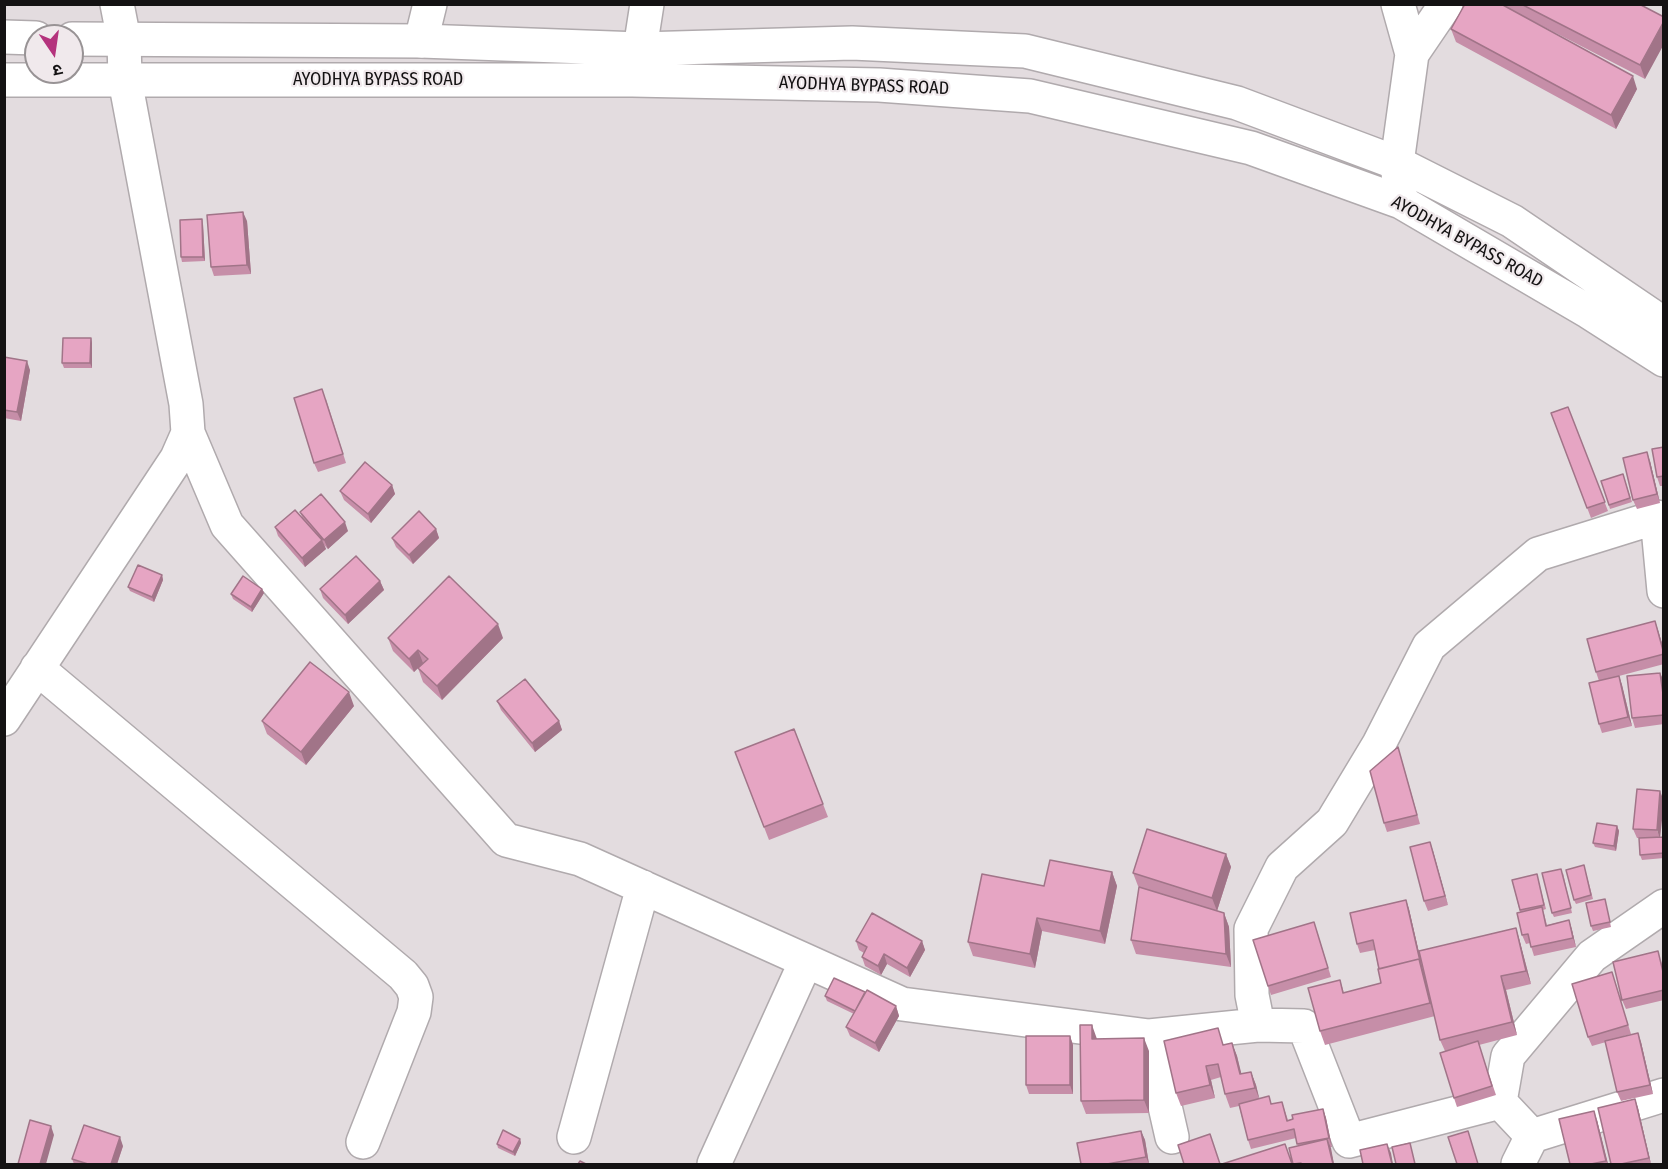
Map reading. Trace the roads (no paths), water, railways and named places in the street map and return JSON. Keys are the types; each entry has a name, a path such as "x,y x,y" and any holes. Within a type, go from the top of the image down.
{"street":[{"path":"117,4 124,40 125,80 186,404 188,433 227,525 506,840 580,859 902,1004 1149,1036 1258,1025 1304,1026 1349,1153 1500,1102"},
{"path":"421,41 430,4"},
{"path":"640,49 647,4"},
{"path":"1398,4 1412,54 1397,163 1401,202"},
{"path":"1412,54 1446,4"},
{"path":"4,37 24,38"},
{"name":"AYODHYA BYPASS ROAD","path":"84,39 421,41 640,49 852,43 1025,51 1236,103 1397,163 1512,221 1664,324"},
{"name":"AYODHYA BYPASS ROAD","path":"4,80 632,80 879,85 1030,96 1251,148 1401,202 1589,312 1664,360"},
{"path":"4,719 177,458 188,433"},
{"path":"1258,1025 1252,995 1251,929 1282,867 1332,822 1379,744 1429,646 1538,554 1660,518 1664,591"},
{"path":"37,668 403,975 412,986 416,997 414,1012 363,1142"},
{"path":"574,1137 643,887"},
{"path":"1664,906 1592,956 1509,1056 1500,1102 1525,1150 1664,1095"},
{"path":"714,1164 806,960"},
{"path":"1149,1036 1172,1137"}]}
